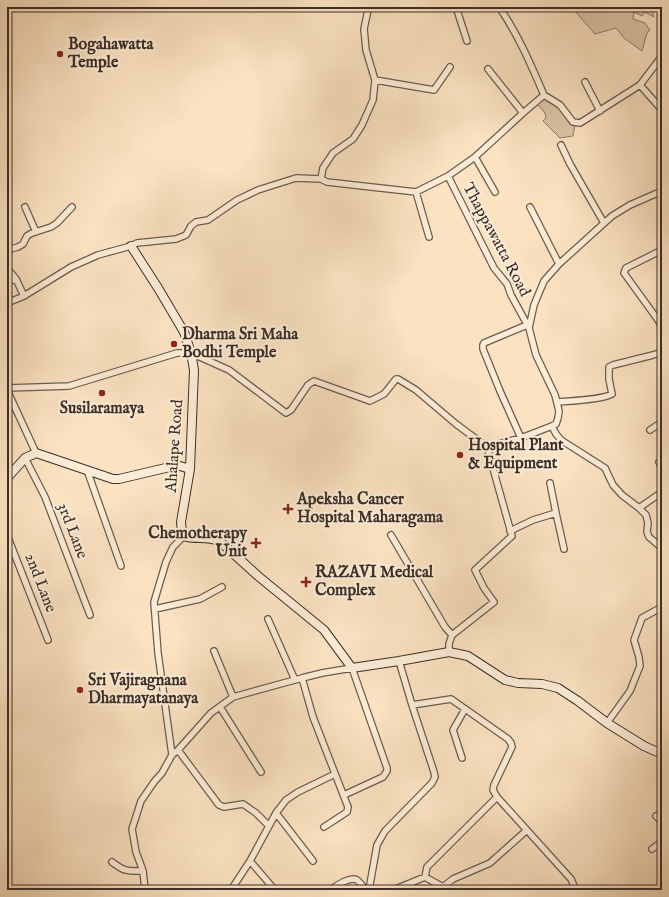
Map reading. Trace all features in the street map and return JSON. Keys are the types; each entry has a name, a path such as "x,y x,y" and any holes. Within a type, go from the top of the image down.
{"street":[{"path":"321,179 323,168 333,153 353,139 362,125 373,100 375,80 366,50 364,29 370,7"},
{"path":"456,7 467,41"},
{"path":"500,7 523,48 544,95 560,105 573,122 580,123 640,85 662,56"},
{"path":"375,80 434,90 450,67"},
{"path":"488,69 523,113"},
{"path":"585,82 600,110"},
{"path":"640,85 662,110"},
{"name":"Thappawatta Road","path":"528,326 511,295 507,284 494,268 448,176 475,157 544,95"},
{"path":"561,145 570,164 604,223"},
{"path":"475,157 495,192"},
{"path":"7,302 24,296 71,267 98,255 137,243 176,239 186,235 191,226 196,222 208,220 237,200 258,190 296,178 321,179 327,182 416,192 448,176"},
{"path":"487,447 521,438 556,424 559,411 555,395 536,355 528,326 544,281 559,264 612,216 630,205 662,191"},
{"path":"416,192 429,237"},
{"path":"25,207 36,232"},
{"path":"7,250 18,247 27,236 51,227 57,223 72,207"},
{"path":"530,207 559,264"},
{"name":"Ahalape Road","path":"131,246 184,332 191,353 194,370 190,469 181,522 182,533 184,536"},
{"path":"662,250 626,268 624,273 662,327"},
{"path":"7,268 16,279 24,296"},
{"path":"7,282 16,279"},
{"path":"521,438 500,391 483,349 483,345 484,343 528,326"},
{"path":"557,402 609,396 612,394 609,379 609,367 662,352"},
{"path":"36,453 7,389 69,386 177,354 191,353 229,370 286,412 291,410 308,386 314,381 370,401 384,394 396,379 398,379 416,390 456,424 487,447 512,536 474,570 494,602 452,636 449,652"},
{"path":"650,430 662,422"},
{"path":"552,426 561,440 605,468 613,485 622,495 646,515 648,523 647,532 649,537 662,548"},
{"path":"7,478 25,458 36,453 113,479 119,479 174,466 190,469"},
{"name":"3rd Lane","path":"25,458 45,497 90,614"},
{"path":"659,462 662,468"},
{"path":"87,470 121,566"},
{"path":"550,483 564,549"},
{"path":"639,508 662,492"},
{"path":"510,531 533,520 556,513"},
{"name":"2nd Lane","path":"7,535 48,640"},
{"path":"391,535 445,627 452,636"},
{"path":"172,755 158,653 154,602 166,562 173,547 184,536 190,538 218,540 258,576 324,630 352,668 388,768 383,776 344,795"},
{"path":"155,609 200,599 222,588"},
{"path":"607,724 630,691 640,666 634,640 642,618 662,607"},
{"path":"268,619 295,680"},
{"path":"214,651 233,697"},
{"path":"145,890 143,871 136,852 132,829 141,801 162,773 172,755 211,713 233,697 302,678 322,673 449,652 468,656 505,680 518,683 542,684 558,688 578,701 607,724 644,746 662,754"},
{"path":"367,890 377,845 385,831 432,783 434,777 434,772 399,661"},
{"path":"302,678 313,717 348,807 347,812 324,827"},
{"path":"412,705 450,699 508,739 512,747 493,790 497,797 571,880 574,886 570,890"},
{"path":"220,707 261,772"},
{"path":"462,758 453,730 465,709"},
{"path":"178,750 219,805 224,807 243,804 256,813 269,826"},
{"path":"231,890 250,861 276,813 286,800 298,792 335,774"},
{"path":"425,877 427,867 497,797"},
{"path":"276,813 313,861"},
{"path":"656,816 662,822"},
{"path":"425,877 444,888 453,878 490,863 527,830"},
{"path":"652,849 662,842"},
{"path":"250,861 275,890"},
{"path":"112,862 122,870 143,871"},
{"path":"393,890 425,877"},
{"path":"330,890 348,880 353,879 358,880 367,890"}],"shaded area":[{"path":"574,7 651,7 654,17 645,12 642,16 634,12 633,19 645,23 650,30 647,33 642,51 624,38 616,28 595,34 573,9"},
{"path":"545,99 560,107 575,125 573,136 560,138 543,121 546,118 545,113 537,104"}],"place":[{"name":"Bogahawatta Temple","path":"60,54"},
{"name":"Dharma Sri Maha Bodhi Temple","path":"174,344"},
{"name":"Susilaramaya","path":"102,393"},
{"name":"Hospital Plant & Equipment","path":"460,455"},
{"name":"Apeksha Cancer Hospital Maharagama","path":"288,509"},
{"name":"Chemotherapy Unit","path":"256,543"},
{"name":"RAZAVI Medical Complex","path":"306,582"},
{"name":"Sri Vajiragnana Dharmayatanaya","path":"80,690"}]}
